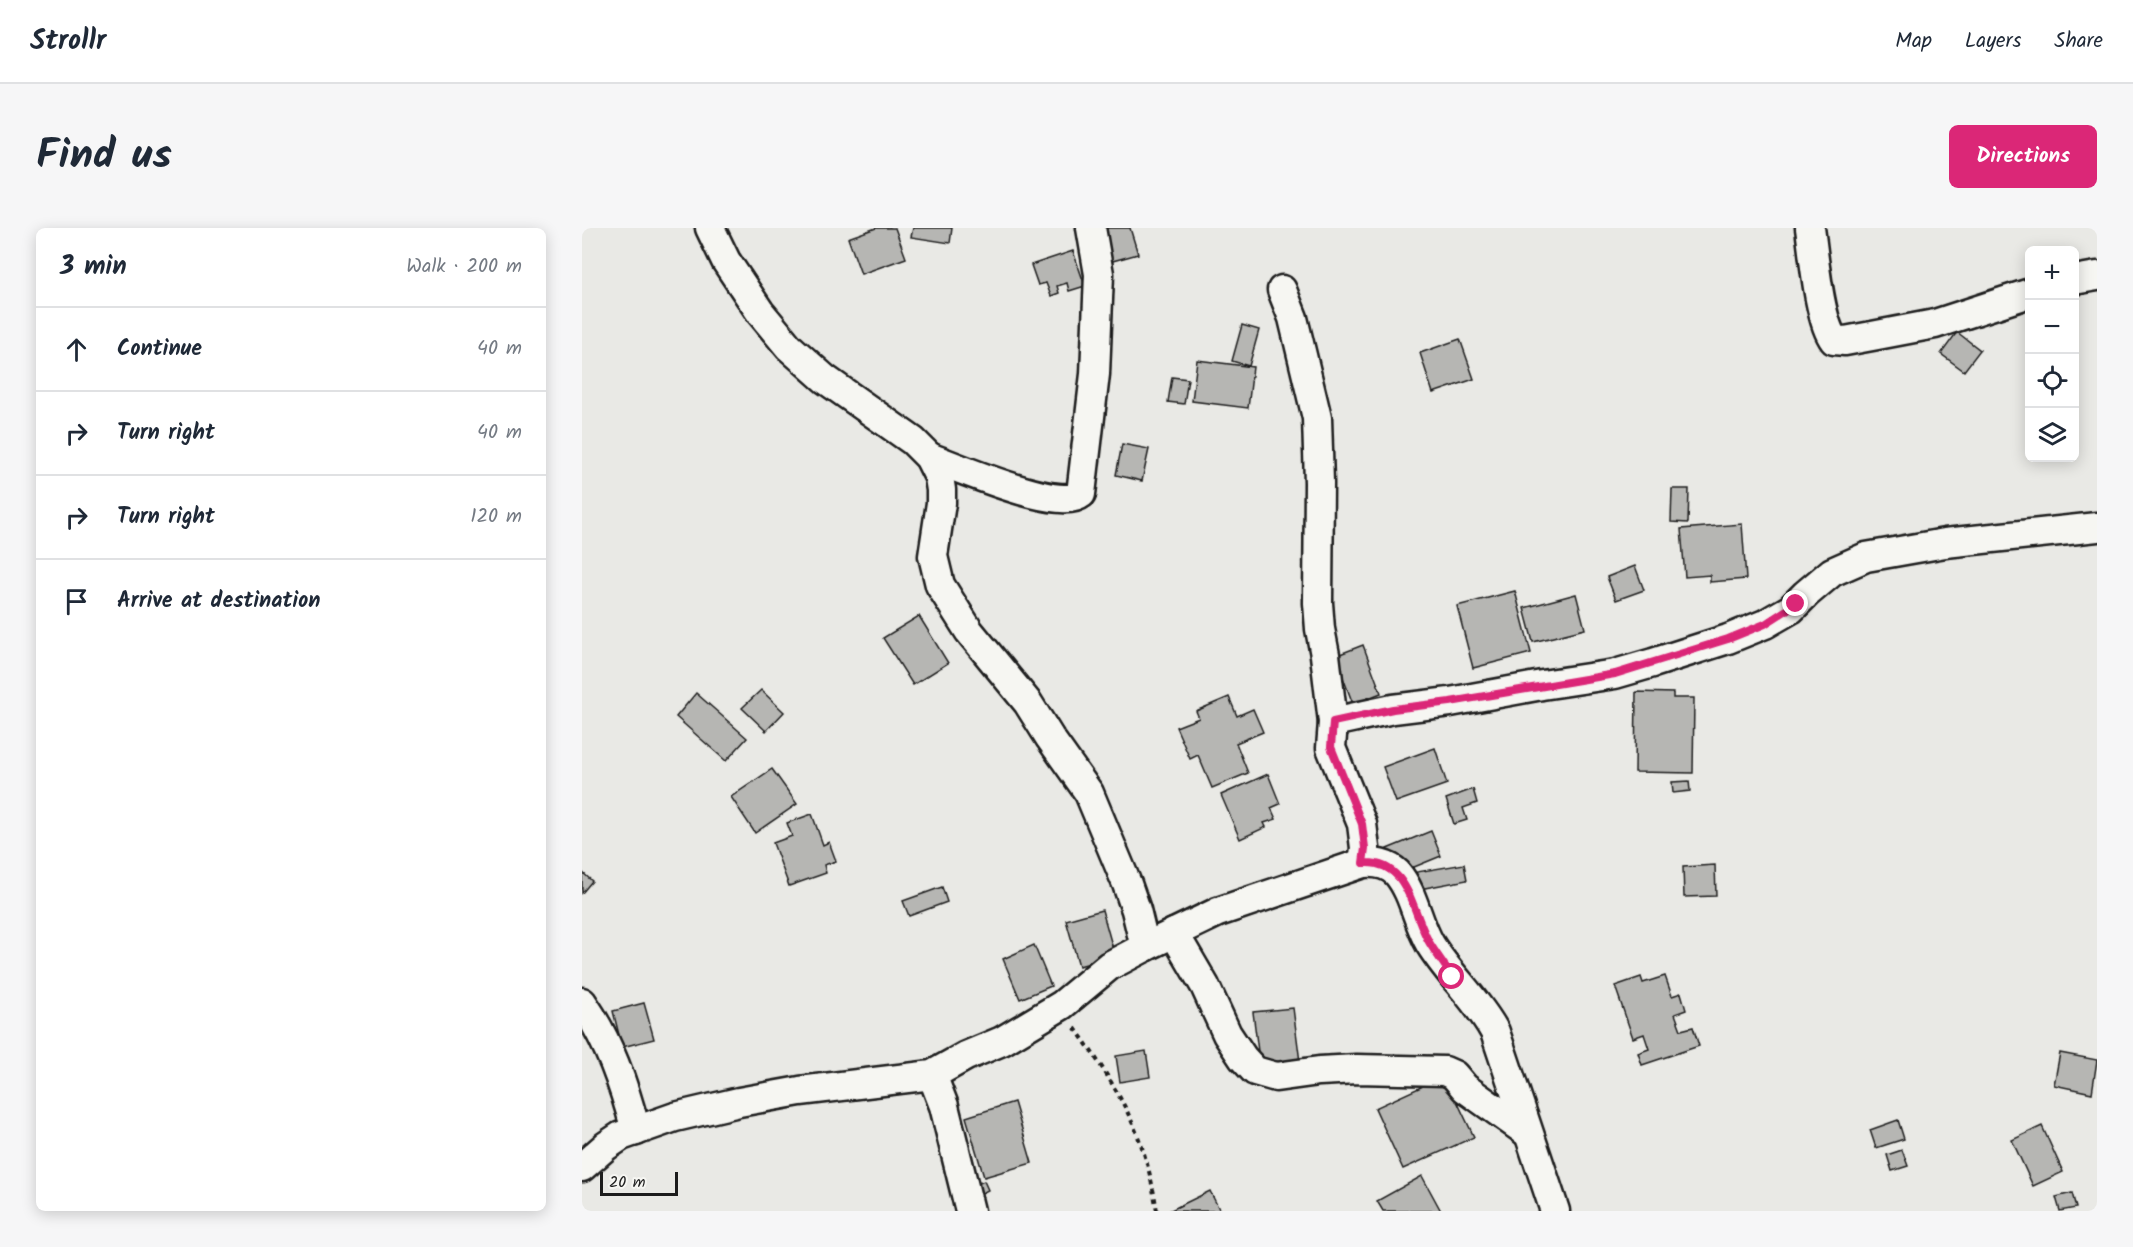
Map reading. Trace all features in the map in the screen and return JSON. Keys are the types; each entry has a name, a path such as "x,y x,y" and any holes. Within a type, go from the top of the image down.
{"street":[{"path":"710,228 726,261 760,312 789,347 825,380 913,441 929,457 939,477 941,490 942,503 933,556 940,585 969,631 1028,704 1089,793 1127,884 1145,946"},
{"path":"929,457 1037,496 1069,500 1081,494 1095,374 1099,274 1091,228"},
{"path":"1810,228 1827,332 1834,340 1845,341 1935,324 2025,295"},
{"path":"2079,279 2097,276"},
{"path":"1282,290 1293,318 1317,418 1318,603 1333,722 1331,747 1362,824 1365,848 1363,863"},
{"path":"1333,722 1393,709 1450,702 1615,674 1653,663 1728,639 1765,624 1791,609 1832,572 1866,557 1945,543 2097,527"},
{"path":"582,1167 621,1136 675,1118 749,1100 800,1091 932,1075 966,1056 1002,1041 1062,1005 1109,966 1145,946 1218,912 1363,863 1379,864 1398,874 1429,942 1452,977 1468,991 1484,1011 1504,1053 1555,1211"},
{"path":"1174,933 1205,986 1227,1034 1255,1071 1276,1077 1357,1069 1445,1071 1454,1075 1466,1088 1528,1133"},
{"path":"582,1002 592,1016 613,1057 636,1131"},
{"path":"932,1075 944,1106 970,1211"}],"path":[{"path":"1062,1005 1120,1097 1139,1139 1157,1211"}],"building":[{"path":"876,228 895,228 906,258 861,274 848,238"},
{"path":"913,228 952,228 950,243 911,237"},
{"path":"1099,228 1130,228 1138,254 1109,262"},
{"path":"1073,251 1085,286 1069,291 1067,283 1057,286 1059,293 1051,296 1046,283 1038,285 1031,265"},
{"path":"1242,325 1259,330 1249,366 1232,361"},
{"path":"1957,332 1980,350 1964,371 1941,354"},
{"path":"1460,339 1474,379 1433,393 1420,353"},
{"path":"1197,360 1253,367 1248,408 1192,401"},
{"path":"1172,377 1188,379 1184,404 1168,402"},
{"path":"1122,444 1149,449 1142,481 1116,475"},
{"path":"1672,489 1689,489 1688,523 1671,522"},
{"path":"1742,524 1746,579 1710,582 1710,575 1685,577 1681,529"},
{"path":"1635,566 1644,590 1616,600 1607,577"},
{"path":"1515,591 1531,653 1473,668 1457,606"},
{"path":"1576,594 1585,629 1533,642 1524,608"},
{"path":"919,616 948,663 913,685 883,638"},
{"path":"1363,645 1381,693 1353,704 1335,656"},
{"path":"761,690 784,712 766,731 742,708"},
{"path":"1636,692 1673,693 1673,698 1694,698 1693,773 1635,772"},
{"path":"696,693 747,738 726,761 676,717"},
{"path":"1229,697 1237,716 1253,709 1263,732 1236,743 1248,773 1212,788 1198,755 1190,759 1176,727 1199,718 1196,711"},
{"path":"1435,748 1447,784 1396,802 1383,767"},
{"path":"772,769 797,804 755,833 731,797"},
{"path":"1268,774 1280,804 1271,808 1276,819 1264,823 1266,827 1240,839 1221,795"},
{"path":"1689,781 1690,791 1673,793 1672,782"},
{"path":"1473,789 1477,803 1463,808 1467,820 1454,824 1446,799"},
{"path":"812,814 823,845 829,842 836,861 824,865 826,873 789,886 773,843 792,836 787,823"},
{"path":"1431,831 1441,856 1397,874 1387,849"},
{"path":"1464,864 1467,880 1414,890 1411,873"},
{"path":"1715,865 1716,896 1684,897 1683,867"},
{"path":"582,872 592,881 582,893"},
{"path":"942,887 947,902 909,916 903,901"},
{"path":"1102,910 1115,956 1079,966 1066,920"},
{"path":"1034,945 1051,986 1020,999 1003,959"},
{"path":"1665,976 1672,996 1681,993 1686,1010 1675,1014 1681,1030 1693,1027 1699,1046 1642,1065 1638,1053 1649,1049 1644,1034 1633,1038 1615,986 1641,977 1643,983"},
{"path":"644,1003 654,1039 622,1047 613,1011"},
{"path":"1293,1008 1300,1062 1260,1067 1253,1012"},
{"path":"1146,1051 1150,1077 1120,1082 1116,1056"},
{"path":"2060,1053 2097,1060 2092,1093 2054,1085"},
{"path":"1445,1076 1474,1137 1403,1169 1375,1108"},
{"path":"1014,1102 1032,1163 984,1177 966,1117"},
{"path":"1898,1120 1904,1139 1876,1148 1870,1130"},
{"path":"2042,1126 2063,1172 2033,1186 2012,1140"},
{"path":"1902,1150 1908,1166 1892,1171 1887,1155"},
{"path":"1422,1176 1441,1211 1383,1211 1377,1201"},
{"path":"984,1181 988,1190 974,1197 970,1187"},
{"path":"1210,1191 1220,1211 1169,1211"},
{"path":"2072,1193 2076,1208 2060,1211 2056,1197"}],"route":[{"path":"1452,977 1429,942 1398,874 1379,864 1363,863 1365,848 1362,824 1331,747 1333,722 1393,709 1450,702 1615,674 1728,639 1765,624 1784,614 1796,604"}]}
